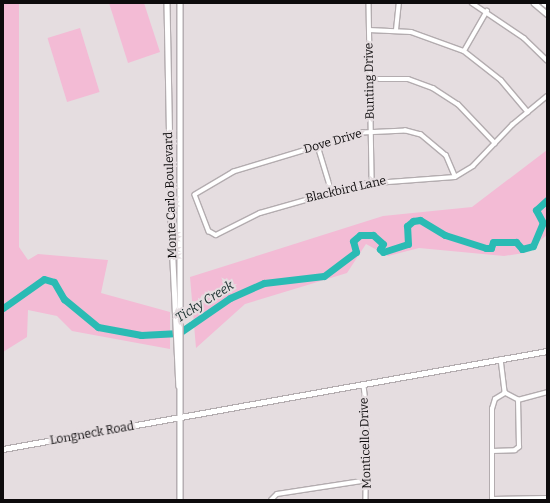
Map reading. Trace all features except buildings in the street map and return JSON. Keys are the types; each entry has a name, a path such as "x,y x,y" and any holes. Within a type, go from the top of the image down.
{"main road":[{"name":"Monte Carlo Boulevard","path":"167,3 176,355 180,387"},
{"name":"Monte Carlo Boulevard","path":"180,3 182,314 180,387 180,500"},
{"path":"534,3 547,14"},
{"name":"Longneck Road","path":"3,449 364,386 547,351"}],"street":[{"name":"Bunting Drive","path":"369,3 372,182"},
{"path":"396,30 399,3"},
{"path":"472,3 487,11 524,38 547,60"},
{"path":"464,51 487,11"},
{"path":"369,30 396,30 427,36 464,51 501,80 528,112"},
{"path":"370,79 408,79 433,88 458,104 495,143"},
{"name":"Blackbird Lane","path":"216,235 260,213 372,182 455,177 473,166 495,143 547,96"},
{"name":"Dove Drive","path":"216,235 209,231 196,192 234,172 318,146 372,132 421,135 446,156 455,177"},
{"path":"318,146 332,192"},
{"path":"501,359 506,393"},
{"name":"Monticello Drive","path":"364,386 368,480 366,500"},
{"path":"506,393 518,400 547,392"},
{"path":"506,393 493,403 492,499 547,498"},
{"path":"492,451 515,450 520,446 518,400"},
{"path":"271,500 277,494 368,480"}],"shaded area":[{"path":"3,3 19,3 19,247 28,260 38,254 108,260 101,293 170,312 170,349 72,331 57,316 28,310 27,337 3,352"},
{"path":"109,3 144,3 160,52 128,63"},
{"path":"80,28 100,92 67,102 47,38"},
{"path":"547,150 547,235 524,253 504,256 419,248 388,256 366,244 347,273 245,304 196,348 190,277 383,216 472,207"}],"waterway":[{"name":"Ticky Creek","path":"3,308 44,279 54,282 64,299 98,327 141,335 179,333 230,298 264,283 324,276 356,252 353,241 360,235 373,235 383,244 380,249 383,252 408,244 407,226 413,221 420,220 445,235 486,248 491,248 493,242 516,242 522,249 533,246 543,223 536,210 547,200"}]}
